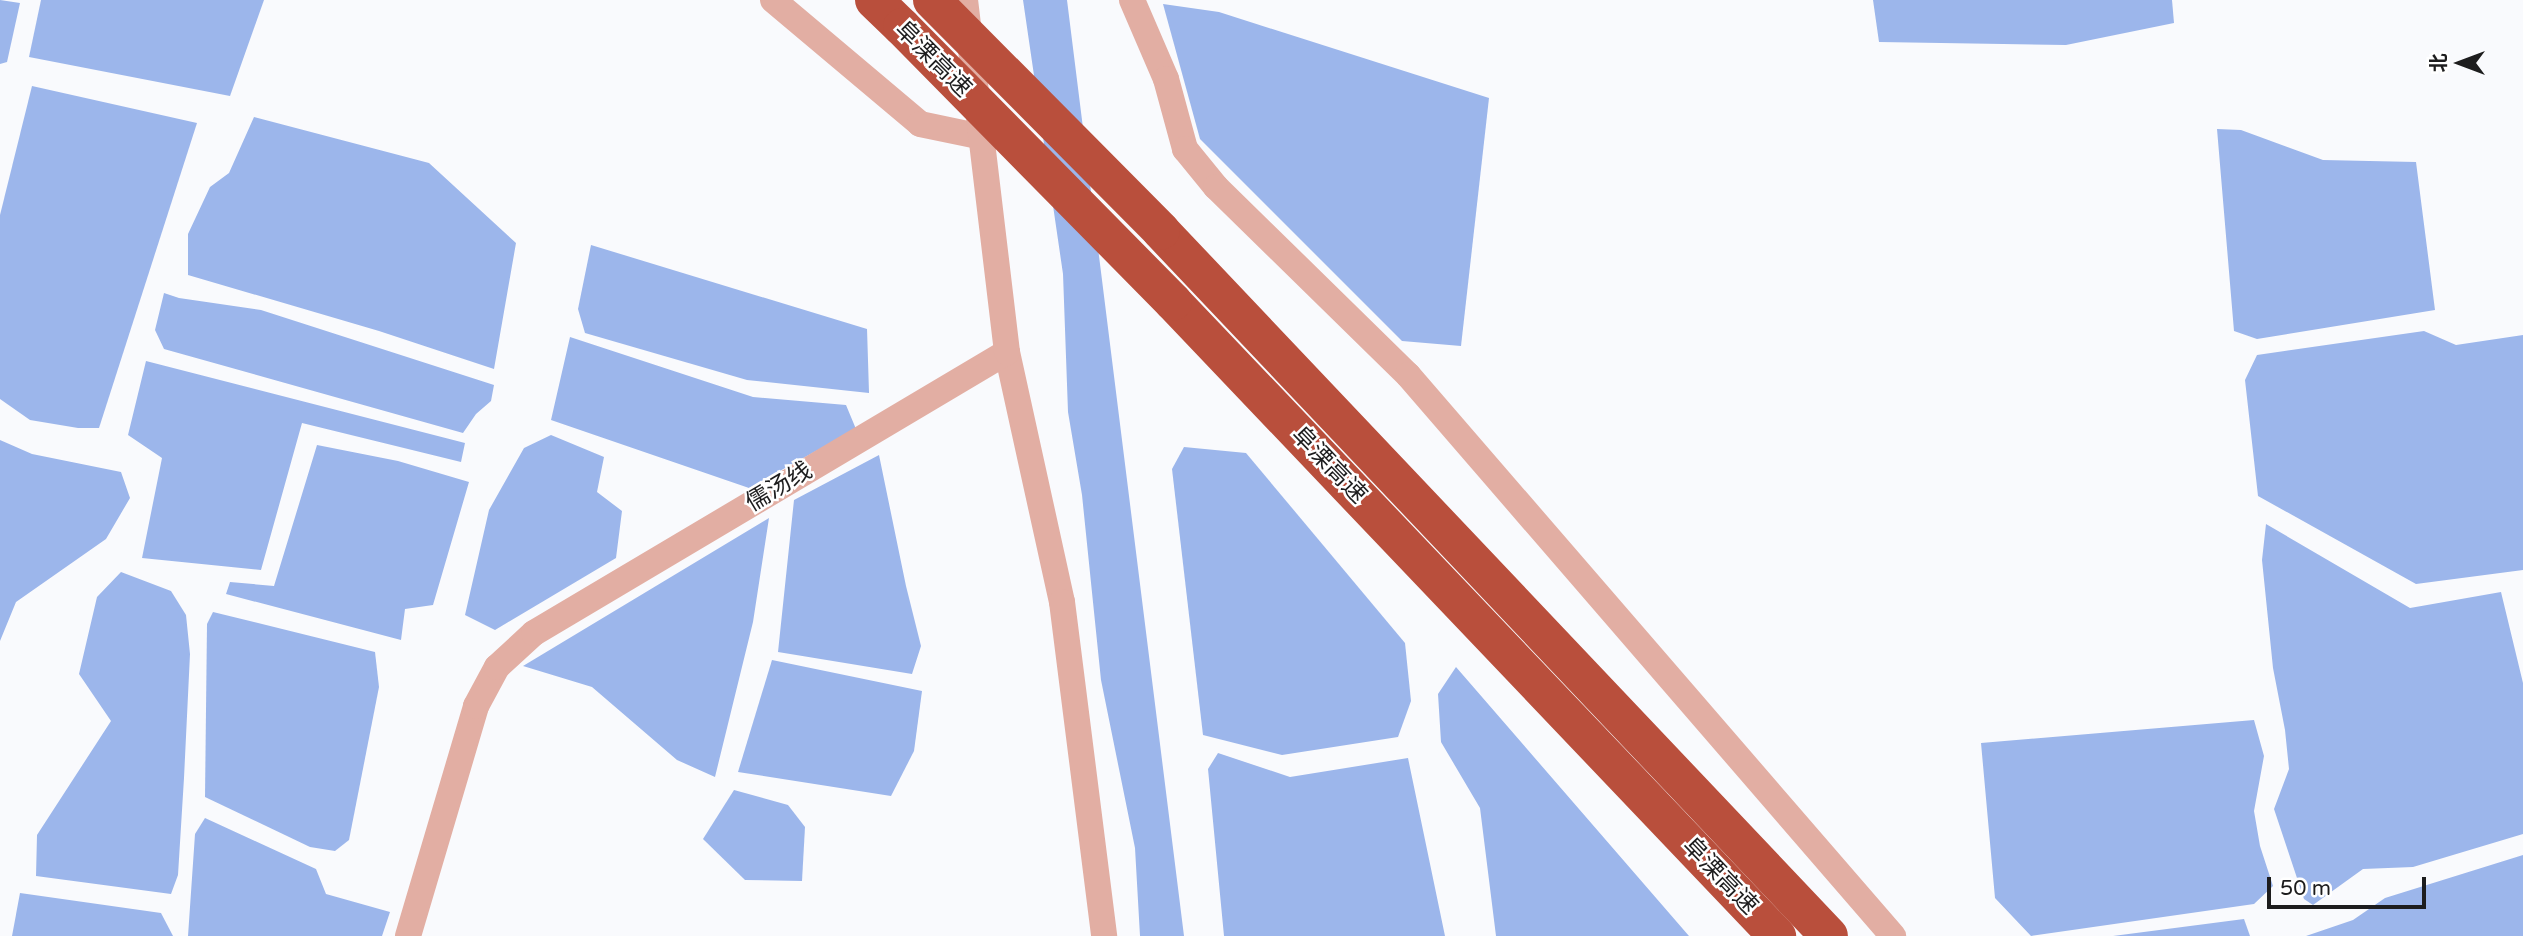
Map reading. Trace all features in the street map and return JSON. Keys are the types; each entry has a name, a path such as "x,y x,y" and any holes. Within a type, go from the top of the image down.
{"highway":[{"name":"阜溧高速","path":"874,0 1173,302 1777,936"},
{"name":"阜溧高速","path":"932,0 1161,231 1829,936"}],"street":[{"path":"772,0 920,124 982,137"},
{"path":"965,0 1007,352 1062,602 1104,936"},
{"path":"1132,0 1166,79 1185,149 1216,187 1408,376 1893,936"},
{"name":"儒汤线","path":"408,936 476,706 497,667 534,633 1007,352"}],"water":[{"path":"0,0 20,3 7,62 0,64"},
{"path":"41,0 264,0 230,96 29,57"},
{"path":"1023,0 1067,0 1184,936 1140,936 1135,848 1101,680 1082,495 1068,412 1063,274"},
{"path":"1873,0 2172,0 2174,23 2066,45 1879,42"},
{"path":"1163,4 1219,12 1489,98 1461,346 1402,341 1200,139"},
{"path":"32,86 197,123 99,428 78,428 30,420 0,399 0,215"},
{"path":"254,117 429,163 516,243 494,369 379,331 188,275 188,234 210,187 229,173"},
{"path":"2217,129 2241,130 2323,160 2416,162 2435,310 2257,339 2234,331"},
{"path":"591,245 867,329 869,393 747,380 585,333 578,309"},
{"path":"164,293 179,298 261,310 494,385 491,401 476,414 463,433 164,349 155,330"},
{"path":"2424,331 2456,345 2523,335 2523,570 2416,584 2258,496 2245,380 2257,355"},
{"path":"570,337 753,397 846,405 856,429 749,488 551,420"},
{"path":"146,361 465,443 461,462 302,423 261,570 142,558 162,458 128,435"},
{"path":"551,435 604,457 597,492 622,511 616,558 495,630 465,615 489,510 524,448"},
{"path":"0,440 32,454 121,472 130,498 106,539 16,602 0,641"},
{"path":"317,445 398,461 469,482 433,605 405,609 401,640 226,594 230,582 274,586"},
{"path":"1184,447 1246,453 1405,643 1411,701 1398,737 1282,755 1203,735 1172,469"},
{"path":"879,455 921,646 912,674 778,652 794,500"},
{"path":"769,518 753,622 715,777 677,760 592,687 523,666"},
{"path":"2266,524 2410,608 2501,592 2523,683 2523,834 2413,867 2363,869 2313,905 2304,899 2274,809 2289,769 2285,730 2273,668 2262,560"},
{"path":"121,572 171,591 186,615 190,654 184,778 178,875 171,894 36,876 37,835 111,721 79,674 97,597"},
{"path":"213,612 375,652 379,687 349,840 335,851 310,847 205,797 207,624"},
{"path":"772,660 922,691 914,751 891,796 738,772"},
{"path":"1456,667 1689,936 1496,936 1480,808 1441,742 1438,694"},
{"path":"2254,720 2264,756 2254,811 2260,846 2273,886 2254,904 2031,936 1995,898 1981,743"},
{"path":"1218,753 1290,777 1408,758 1445,936 1224,936 1208,769"},
{"path":"734,790 788,805 805,827 802,881 745,880 703,839"},
{"path":"205,818 316,869 326,894 390,912 382,936 188,936 195,834"},
{"path":"2523,855 2523,936 2306,936 2353,920 2385,898"},
{"path":"20,893 161,913 173,936 12,936"},
{"path":"2244,919 2250,936 2113,936"}]}
